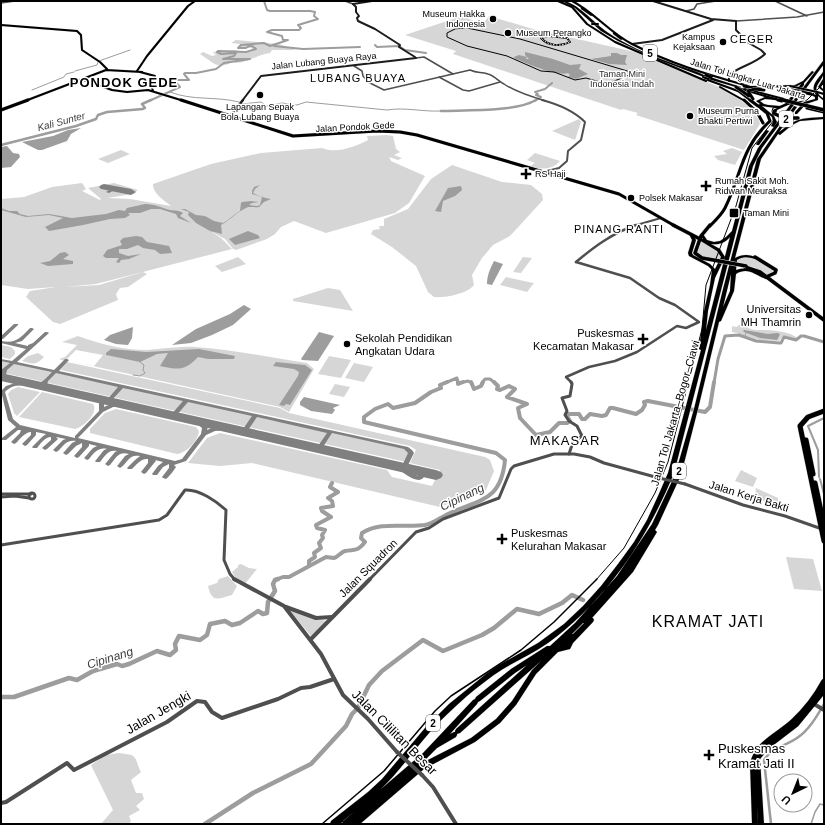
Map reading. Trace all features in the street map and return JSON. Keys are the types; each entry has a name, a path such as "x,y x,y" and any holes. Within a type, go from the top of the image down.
{"highway":[{"path":"566,1 577,9 585,22"},
{"path":"566,1 577,4 592,15"},
{"name":"Jalan Tol Lingkar Luar Jakarta","path":"566,1 578,8 607,34 653,55 718,81 824,110"},
{"path":"614,33 627,42 653,55"},
{"path":"604,35 619,43 653,55"},
{"path":"744,87 764,89 790,87 800,84 824,61"},
{"name":"Jalan Tol Jakarta–Bogor–Ciawi","path":"334,824 380,785 403,760 432,724 466,692 503,666 547,640 592,600 622,564 645,530 672,473 689,410 696,375 754,157 824,61"},
{"name":"Jalan Tol Jakarta–Bogor–Ciawi","path":"596,608 631,570 655,530 655,525 678,475 696,412 715,328 759,160 764,149 824,67"},
{"path":"814,76 804,84 786,105 775,110 775,114 784,118 824,118"},
{"name":"Jalan Tol Lingkar Luar Jakarta","path":"708,77 783,99"},
{"path":"823,78 816,84 814,89 824,100"},
{"path":"816,84 823,78"},
{"path":"823,78 819,87 824,93"},
{"path":"744,87 753,99"},
{"path":"754,157 753,155 758,144 768,127 774,121 768,112 753,99 748,91 755,89 791,88 816,96 817,99 804,104 785,128"},
{"path":"764,89 783,99 824,110"},
{"path":"776,99 765,98 758,101 763,105 774,107 783,106 790,100"},
{"path":"755,174 764,155 785,128 790,124 824,118"},
{"path":"755,151 768,127"},
{"path":"746,176 749,173"},
{"path":"742,189 741,195 743,198"},
{"path":"699,237 706,241 720,243 726,240 735,229"},
{"path":"692,234 694,240 690,255 713,268 714,278"},
{"path":"696,375 696,368 704,336 706,312 714,278 719,263 723,260 722,254 716,248 699,237"},
{"path":"736,249 740,254 755,257"},
{"path":"715,328 728,303 732,291 732,274 735,260 738,257 755,257"},
{"path":"732,274 739,270 749,270 767,276"},
{"path":"824,412 810,419 804,425 812,476 823,528 824,541"},
{"path":"354,824 421,767 465,745 483,734 506,712 534,672 596,608"},
{"name":"2","path":"346,824 433,747 477,701 513,671 549,647 596,608"},
{"name":"2","path":"433,747 456,733 596,608"},
{"path":"755,824 754,755 759,749 793,722 810,703 824,682"},
{"path":"761,824 757,758 762,751 796,724 824,690"}],"main road":[{"path":"137,72 147,56 188,6 195,1"},
{"path":"372,1 353,4 356,7 358,21 395,43 400,44 399,46 416,58"},
{"path":"558,1 572,6 585,22 629,49 667,64 749,91 776,99 783,99"},
{"path":"573,1 592,15 598,23 614,33 634,44 734,89 746,96 768,115 770,121 768,127 752,138 740,158 724,207 699,237 695,252 702,258 719,263 745,266 756,270 767,276 824,319"},
{"path":"653,1 714,20 736,21 736,30 740,35 740,38 761,50 765,54 761,58 735,70 729,75 730,81"},
{"path":"634,44 662,40 714,20"},
{"path":"591,25 598,23"},
{"path":"1,25 56,28 77,31 82,36 82,50 108,69"},
{"name":"Jalan Lubang Buaya Raya","path":"230,116 260,76 416,58"},
{"path":"1,110 108,69 142,72"},
{"path":"126,71 142,72 155,76 153,89"},
{"path":"708,77 730,81 744,87 791,88 824,93"},
{"path":"708,77 745,101 768,127"},
{"name":"Jalan Pondok Gede","path":"81,79 106,90 122,92 153,89 165,95 294,136 376,131 409,133 622,195 652,214 699,237"},
{"path":"744,87 745,86 742,88 749,91"},
{"path":"746,96 746,93 758,93"},
{"path":"699,237 725,209 744,155 758,132 768,127"},
{"path":"758,132 768,127"},
{"path":"546,173 556,171"},
{"name":"Jalan Pondok Gede","path":"660,218 692,234"},
{"path":"755,257 774,270 773,273 767,276"}],"street":[{"path":"1,3 15,1"},
{"path":"345,1 353,4"},
{"path":"686,11 694,9 697,4 716,1"},
{"path":"775,1 807,16"},
{"path":"736,21 807,16 824,12"},
{"path":"416,58 424,57 453,74"},
{"path":"354,66 362,71 363,76 369,82 384,90 470,70 478,74 486,73 497,78 500,82 560,106 579,116 585,122 581,140 568,151 566,163 556,171 558,177"},
{"path":"438,77 463,90 469,91 500,82"},
{"path":"569,454 570,447 574,440 582,436 577,426 570,422 565,415 567,411 562,398 570,396 572,383 566,377 581,370 612,362 637,352 677,326 686,328 699,322 675,305 659,298 630,278 576,262 594,247 621,230 660,218"},
{"name":"Jalan Kerja Bakti","path":"416,532 429,528 443,519 499,498 511,469 514,466 551,455 569,454 590,457 604,463 685,484 743,505 823,528"},
{"name":"Jalan Cililitan Besar","path":"1,545 161,519 169,513 185,490 190,488 215,502 226,510 224,555 226,568 236,581 284,606 311,639 343,695 357,708 397,752 433,787 456,824"},
{"path":"1,496 30,496"},
{"name":"Jalan Squadron","path":"311,639 416,532"},
{"path":"284,606 316,618 333,617"},
{"name":"Jalan Jengki","path":"1,803 6,802 67,763 74,770 85,766 167,722 189,705 198,701 205,702 212,712 222,718 301,688 310,687 334,679"},
{"path":"814,704 822,710"}],"green space":[{"name":"Taman Mini Indonesia Indah","path":"462,16 478,23 485,21 489,16 533,29 635,52 729,91 747,105 759,120 760,124 744,150 636,115 638,113 623,109 621,110 453,54 456,51 405,35"},
{"path":"236,40 279,44 296,50 272,50 270,53 260,55 246,61 237,63 232,62 222,66 215,64 200,54 203,52 212,56 216,55 213,52 226,50 247,52 254,50 251,48 238,48 240,44 231,43"},
{"path":"579,119 581,122 575,140 552,131"},
{"path":"367,136 393,136 396,149 400,152 394,155 402,158 398,160 389,157 391,161 425,176 409,203 395,213 326,233 294,221 281,227 275,234 267,239 236,250 233,249 225,239 210,231 221,238 232,249 96,284 65,287 99,285 143,272 147,274 128,287 120,288 116,294 118,300 60,324 53,322 26,297 30,291 56,287 28,289 1,285 1,199 24,197 52,187 82,183 86,189 82,191 100,200 101,199 88,188 114,183 138,190 133,194 107,198 130,199 171,206 157,194 153,184 211,164 261,153 322,148 327,150 339,150 363,143 368,140"},
{"path":"732,148 742,152 735,165 718,160 714,156 727,154 723,151"},
{"path":"121,150 130,154 108,163 98,159"},
{"path":"535,153 560,161 550,168 530,166 535,163 527,160"},
{"path":"452,165 502,182 531,185 542,194 543,200 510,236 493,245 482,258 472,275 474,285 471,288 456,295 434,297 428,292 416,266 392,247 371,234 373,230 380,229 379,226 384,226 384,219 408,209 431,179"},
{"path":"701,242 715,249 720,255 721,261 697,256 696,249 698,243"},
{"path":"238,257 246,264 222,272 215,266"},
{"path":"523,257 532,258 521,273 513,272"},
{"path":"740,257 755,258 774,271 767,275 754,267 735,264 735,260"},
{"path":"506,277 534,283 527,292 500,285"},
{"path":"328,288 340,290 353,311 293,301 293,299"},
{"path":"741,324 756,330 772,330 788,333 798,338 795,339 783,336 779,341 759,340 732,332 732,326 736,327"},
{"path":"78,336 103,344 129,349 147,350 177,347 209,348 307,363 314,369 289,412 280,407 70,361 94,366 103,355 76,350 65,361 59,359 65,357 77,345 62,342"},
{"path":"1,345 11,347 15,351 15,354 10,359 1,357"},
{"path":"38,353 44,357 36,363 22,361 28,356"},
{"path":"329,356 351,360 341,378 318,374"},
{"path":"1,360 406,448 410,451 406,462 4,373 4,371 1,372"},
{"path":"67,362 280,408 289,413 485,457 490,460 494,471 486,490 440,507 252,463 220,466 188,463 207,438 220,433 387,470 392,477 432,486 440,470 410,463 416,450 410,446 61,370"},
{"path":"354,363 373,367 364,382 345,378"},
{"path":"335,384 350,387 344,397 329,394"},
{"path":"18,387 40,392 17,416 14,413 8,394 11,390"},
{"path":"42,392 93,404 94,411 86,423 75,429 19,417"},
{"path":"116,409 196,427 199,431 198,435 188,449 177,454 90,433 90,429 105,413"},
{"path":"741,470 757,478 753,487 735,481"},
{"path":"756,488 778,498 778,505 763,501 763,498 755,495"},
{"path":"786,557 813,559 822,591 794,589"},
{"path":"241,564 249,568 257,569 244,585 237,580 232,572 238,567 238,565"},
{"path":"228,576 237,586 232,595 219,598 213,597 208,586 217,583 219,579"},
{"path":"291,610 311,618 327,621 311,636 290,611"},
{"path":"119,753 132,755 136,759 141,772 131,780 136,793 142,793 144,799 136,806 140,810 129,816 131,821 129,824 101,824 113,810 91,765 106,755"}],"shaded area":[{"path":"525,52 570,65 581,64 579,69 588,74 576,79 568,77 570,75 568,73 563,74 549,71 514,58 519,55 527,57"},
{"path":"611,53 627,55 625,62 627,65 609,64 591,59 611,56"},
{"path":"81,128 71,134 67,141 42,150 38,150 22,142 53,136 68,130"},
{"path":"7,146 13,153 19,154 20,157 11,167 1,168 1,147"},
{"path":"260,185 253,193 262,197 252,194 254,187"},
{"path":"461,186 462,190 455,196 443,201 441,212 435,211 448,188"},
{"path":"262,197 271,199 264,202 259,207 247,207 221,225 222,234 210,231 196,223 188,215 189,212 181,209 185,209 196,215 205,216 214,221 223,223 240,211 242,202 259,202 249,205 260,205"},
{"path":"145,204 180,211 183,213 180,216 191,223 178,218 176,214 160,209 151,209 140,213 128,213 130,215 125,218 110,219 49,231 45,227 63,218 49,215 26,217 1,210 1,208 9,211 17,211 20,214 28,216 49,214 72,218 106,214 119,210 125,211 127,208"},
{"path":"248,231 258,235 260,238 235,245 229,239"},
{"path":"136,236 142,237 147,242 169,246 172,253 160,254 155,250 143,248 138,245 127,249 119,249 119,253 128,256 141,254 129,259 121,260 119,263 116,262 119,258 106,258 103,256 107,250 122,245 120,241 123,238"},
{"path":"65,252 69,255 63,259 73,261 73,264 48,266 40,263 50,261 60,253"},
{"path":"494,261 503,264 492,285 487,284 487,281"},
{"path":"244,305 251,309 233,325 191,343 172,345 196,329 230,314"},
{"path":"133,327 132,338 128,345 116,344 104,340 110,335"},
{"path":"744,330 768,334 780,334 777,340 760,338 744,332"},
{"path":"319,332 334,336 318,361 302,360 301,359"},
{"path":"111,349 146,352 199,349 235,356 234,359 208,359 198,357 189,365 177,369 160,366 168,353 157,354 140,362 106,355 106,353"},
{"path":"276,362 305,365 312,370 290,405 279,405 298,376 299,372 294,369 273,366"},
{"path":"304,397 340,405 333,408 335,410 332,414 311,411 300,405 300,402"}],"waterway":[{"path":"149,101 180,87 174,80 189,80 184,74 185,73 196,73 216,69 224,63 250,59 223,59 234,56 236,53 221,54 217,52 218,51 246,52 256,49 251,45 246,48 238,48 241,45 264,43 270,46 288,40 283,40 282,36 267,32 272,30 299,30 301,28 298,25 318,19 314,16 315,12 310,11 270,11 267,10 264,1"},
{"path":"375,45 377,47 399,46 405,50 426,53"},
{"path":"274,46 303,49 360,47"},
{"path":"99,61 130,50"},
{"path":"75,71 97,65 98,62"},
{"path":"32,90 64,77 66,74 74,72"},
{"path":"535,101 541,97 536,95 538,94 535,92 545,89 552,83"},
{"path":"170,92 187,97 222,99 239,102"},
{"name":"Kali Sunter","path":"1,145 76,126 96,119 98,115 107,112 143,109 145,108 142,104 151,100"},
{"path":"441,111 516,107 536,100"},
{"path":"242,104 261,102 267,106 282,103 297,105 306,102 387,110 400,109 441,111"},
{"path":"714,383 718,359 725,336 739,335 756,341 779,343 781,343 784,337 796,340 801,336 804,336 824,342"},
{"path":"133,375 140,376 145,373 143,370 144,365 140,362"},
{"name":"Cipinang","path":"445,383 457,378 458,383"},
{"name":"Cipinang","path":"482,383 485,379 490,379 495,383"},
{"name":"Cipinang","path":"461,383 468,381 471,383"},
{"name":"Cipinang","path":"275,580 283,577 289,577 326,557 334,558 344,552 358,549 365,542 361,538 362,533 369,529 385,526 417,526 429,524 447,514 480,501 494,491 503,473 505,460 496,453 364,422 364,417 375,409 388,404 393,408 415,403 431,392 441,388 440,385 447,382"},
{"name":"Cipinang","path":"471,383 474,389 481,386 483,382"},
{"name":"Cipinang","path":"495,383 498,386 497,389 500,390 509,386 515,389 507,397 527,404 518,408 520,418 536,435 550,432 559,423 567,423 570,421 566,414 579,414 582,419 585,419 590,414 602,416 606,415 610,408 636,414 642,410 645,405 644,402 648,401 705,412 710,407 714,382"},
{"name":"Cipinang","path":"458,383 461,383"},
{"path":"819,477 818,450 808,426 824,418"},
{"path":"820,479 824,494"},
{"path":"309,565 309,561 315,557 314,553 321,548 319,543 323,538 322,535 325,530 317,528 316,525 331,517 322,511 321,508 333,506 332,501 328,498 338,492 330,487 332,483"},
{"name":"Cipinang","path":"1,697 14,697 69,678 77,680 93,671 117,664 122,666 129,664 157,651 170,655 176,650 175,644 179,636 200,640 207,635 210,624 225,621 232,625 240,623 258,611 263,614 267,613 268,602 275,591 273,584 275,580"},
{"path":"205,824 253,793 311,764 346,726 352,714 358,708 369,685 382,671 423,640 443,651 482,635 494,628 517,609 539,614 562,603 572,595 583,600"},
{"path":"771,824 764,760 775,749 793,741 801,735 824,704"},
{"path":"811,824 815,812 820,804 824,805"}],"taxiway":[{"path":"108,192 114,189"},
{"path":"1,338 16,325"},
{"path":"12,343 20,340 32,329"},
{"path":"30,346 35,344 47,333"},
{"path":"1,342 30,348"},
{"path":"30,348 33,345"},
{"path":"13,363 30,348"},
{"path":"1,360 13,363"},
{"path":"55,372 67,360"},
{"path":"5,370 13,363"},
{"path":"13,363 55,372"},
{"path":"1,372 5,370"},
{"path":"5,370 4,375 8,379"},
{"path":"46,381 55,372"},
{"path":"55,372 122,386"},
{"path":"33,384 40,384 46,381"},
{"path":"46,381 45,385 47,388"},
{"path":"28,383 11,385 3,392 11,420 18,426 175,463 184,460 204,434"},
{"path":"108,401 122,386"},
{"path":"122,386 187,400"},
{"path":"97,399 102,403 101,411"},
{"path":"173,416 187,400"},
{"path":"187,400 406,448 411,453 404,467"},
{"path":"101,411 112,405 124,405"},
{"path":"77,437 101,411"},
{"path":"244,432 255,416"},
{"path":"197,421 205,427 204,434"},
{"path":"4,439 17,428 23,428 24,430 22,433"},
{"path":"204,434 214,429 228,428"},
{"path":"14,442 28,430 34,431 33,435"},
{"path":"319,449 330,432"},
{"path":"25,444 34,434"},
{"path":"35,447 48,435 54,436 53,441"},
{"path":"56,450 65,441 70,439"},
{"path":"45,448 53,441"},
{"path":"66,453 74,444 79,442 84,442 85,447"},
{"path":"77,456 87,445"},
{"path":"87,458 95,449 102,446"},
{"path":"98,461 106,451 112,449"},
{"path":"108,464 117,453 123,451"},
{"path":"120,466 127,457 133,454"},
{"path":"130,468 139,459 144,457 150,458 151,463"},
{"path":"144,472 153,461"},
{"path":"155,474 158,469 166,463 171,463 172,468"},
{"path":"396,466 410,475 419,478 424,474 423,471 418,468 409,469"},
{"path":"165,477 172,468"}],"runway":[{"path":"104,187 131,192"},
{"path":"1,377 436,475"}],"tram line":[{"path":"467,28 520,39 634,73 607,84 586,78 575,80 554,72 541,71 507,56 467,46 447,37 447,33 455,29 467,28"},
{"path":"596,580 624,548 655,493 668,462 702,329 706,285 736,206 752,148 774,120 772,111 773,108 807,100 824,83"},
{"path":"322,824 384,771 435,711 451,696 521,650 554,622 596,580"}],"railway":[{"path":"542,35 560,36"},
{"path":"549,36 567,38 570,42 563,45 555,45 547,43 541,38 549,36"}],"place":[{"name":"Museum Hakka Indonesia","path":"493,19"},
{"name":"Museum Perangko","path":"508,33"},
{"name":"Kampus Kejaksaan","path":"723,42"},
{"name":"Lapangan Sepak Bola Lubang Buaya","path":"260,95"},
{"name":"Museum Purna Bhakti Pertiwi","path":"690,116"},
{"name":"RS Haji","path":"526,174"},
{"name":"Rumah Sakit Moh. Ridwan Meuraksa","path":"706,186"},
{"name":"Polsek Makasar","path":"631,198"},
{"name":"Taman Mini","path":"734,213"},
{"name":"Universitas MH Thamrin","path":"809,315"},
{"name":"Puskesmas Kecamatan Makasar","path":"643,339"},
{"name":"Sekolah Pendidikan Angkatan Udara","path":"347,344"},
{"name":"Puskesmas Kelurahan Makasar","path":"502,539"},
{"name":"Puskesmas Kramat Jati II","path":"709,755"}],"district":[{"name":"CEGER","path":"752,39"},
{"name":"LUBANG BUAYA","path":"358,78"},
{"name":"PONDOK GEDE","path":"124,82"},
{"name":"PINANG RANTI","path":"619,229"},
{"name":"MAKASAR","path":"565,440"},
{"name":"KRAMAT JATI","path":"708,621"}]}
